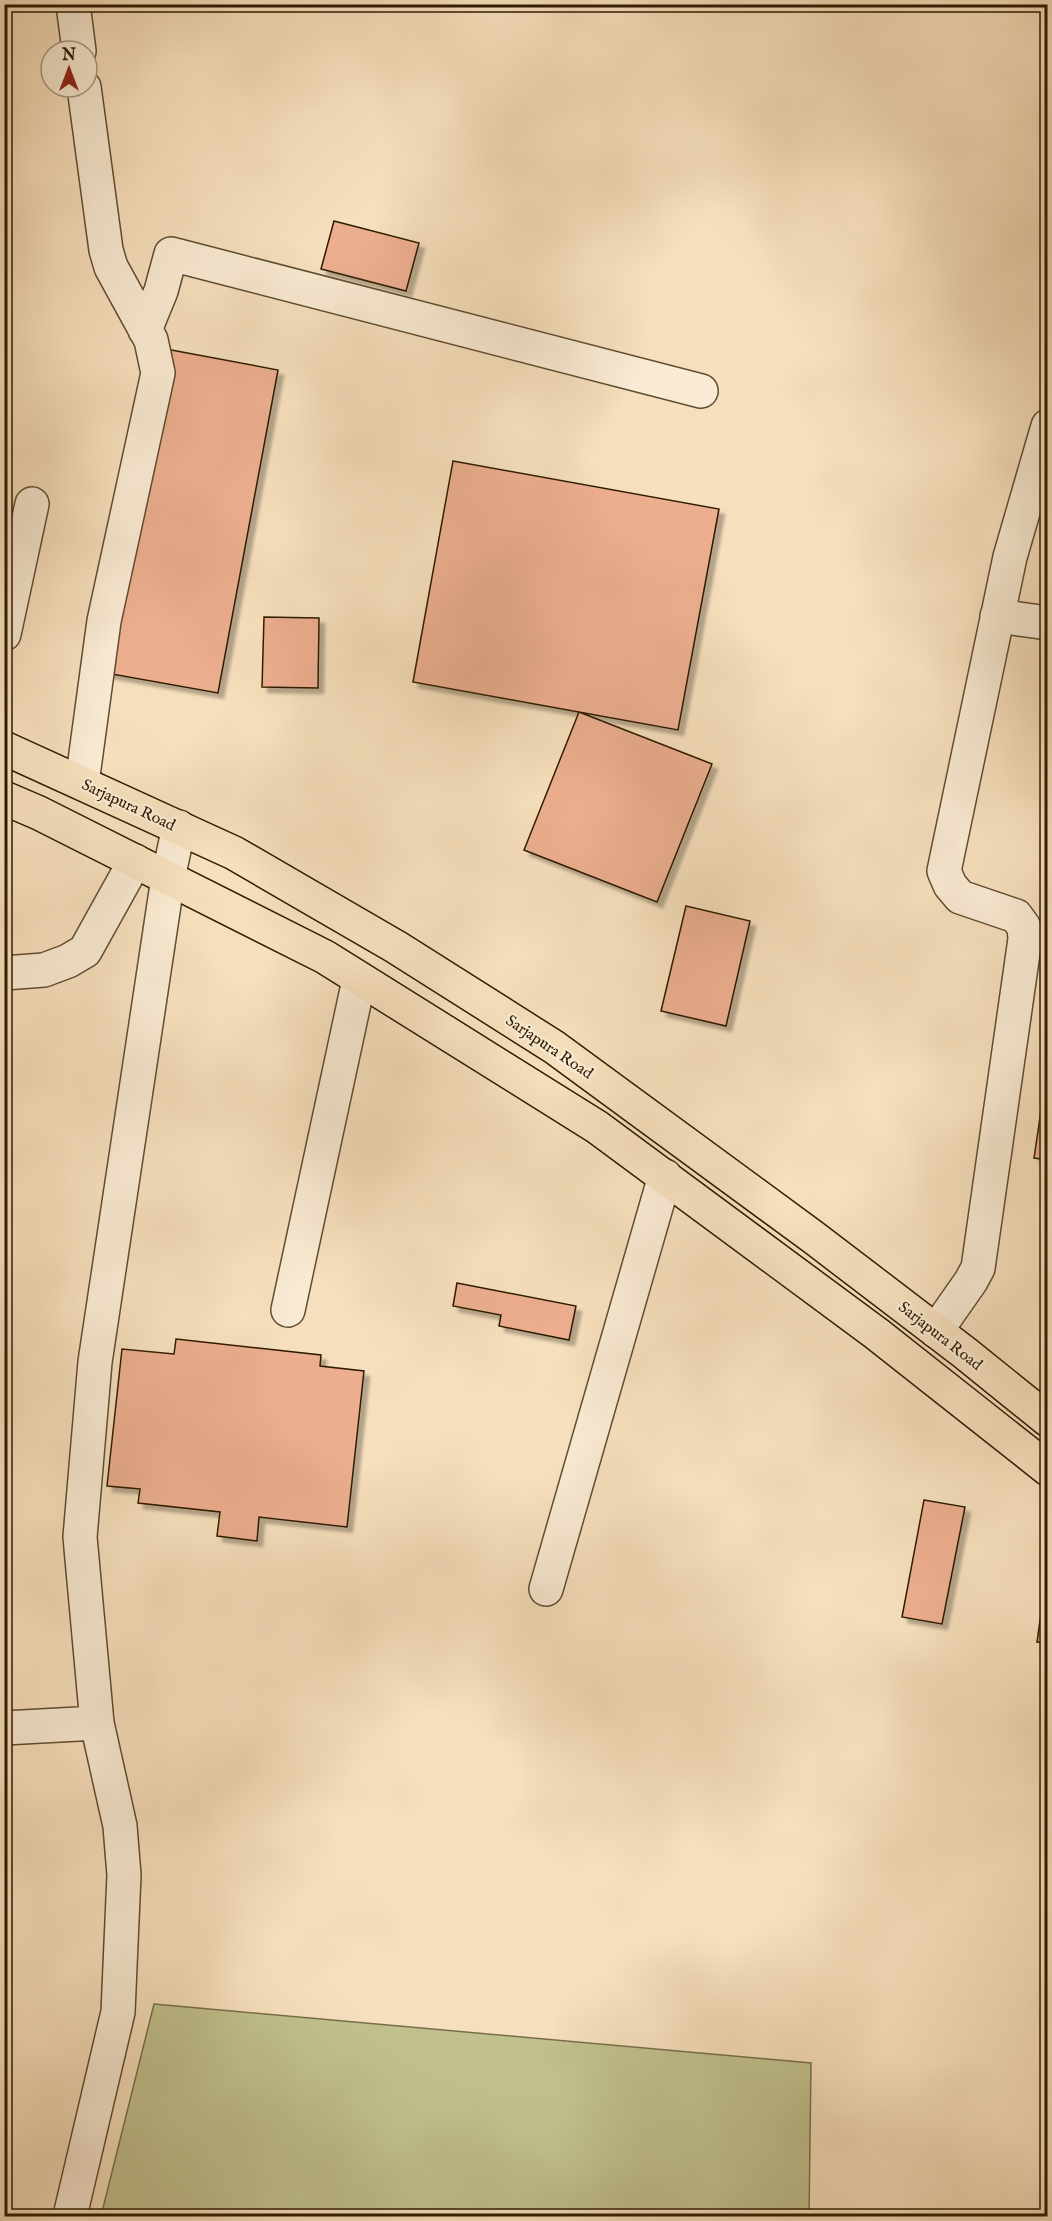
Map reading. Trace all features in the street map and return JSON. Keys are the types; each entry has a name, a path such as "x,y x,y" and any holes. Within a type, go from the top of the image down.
{"main road":[{"name":"Sarjapura Road","path":"4,748 234,853 396,947 554,1047 813,1237 1047,1420"},
{"path":"4,798 325,957 597,1127 877,1334 1047,1469"}],"street":[{"path":"73,4 78,39"},
{"path":"82,783 104,621 158,373 151,340 111,267 106,250 86,99"},
{"path":"145,330 161,291 171,254 701,391"},
{"path":"936,1331 978,1268 1025,939 1024,927 1016,916 960,897 950,885 944,871 1010,557 1047,426"},
{"path":"4,634 32,504"},
{"path":"997,616 1047,623"},
{"path":"70,2217 118,2012 124,1875 123,1846 97,1723 80,1537 95,1362 168,878 179,827"},
{"path":"4,973 44,970 68,961 85,951 135,861"},
{"path":"288,1310 359,980"},
{"path":"546,1589 665,1176"},
{"path":"4,1728 97,1723"}],"green space":[{"path":"154,2004 811,2063 809,2216 101,2216"}],"building":[{"path":"334,221 419,243 406,291 321,269"},
{"path":"166,349 278,370 218,693 106,673"},
{"path":"453,461 719,509 678,730 413,682"},
{"path":"264,617 319,618 318,688 262,687"},
{"path":"579,712 712,764 657,902 524,850"},
{"path":"686,906 750,921 726,1026 661,1011"},
{"path":"1045,1084 1048,1085 1048,1160 1034,1158"},
{"path":"457,1283 576,1306 569,1340 499,1326 501,1315 453,1306"},
{"path":"176,1339 321,1355 320,1366 364,1371 347,1527 259,1517 257,1541 217,1536 220,1512 138,1503 140,1489 107,1486 122,1349 174,1354"},
{"path":"924,1500 965,1507 942,1624 902,1617"},
{"path":"1045,1585 1048,1585 1048,1643 1037,1642"}]}
